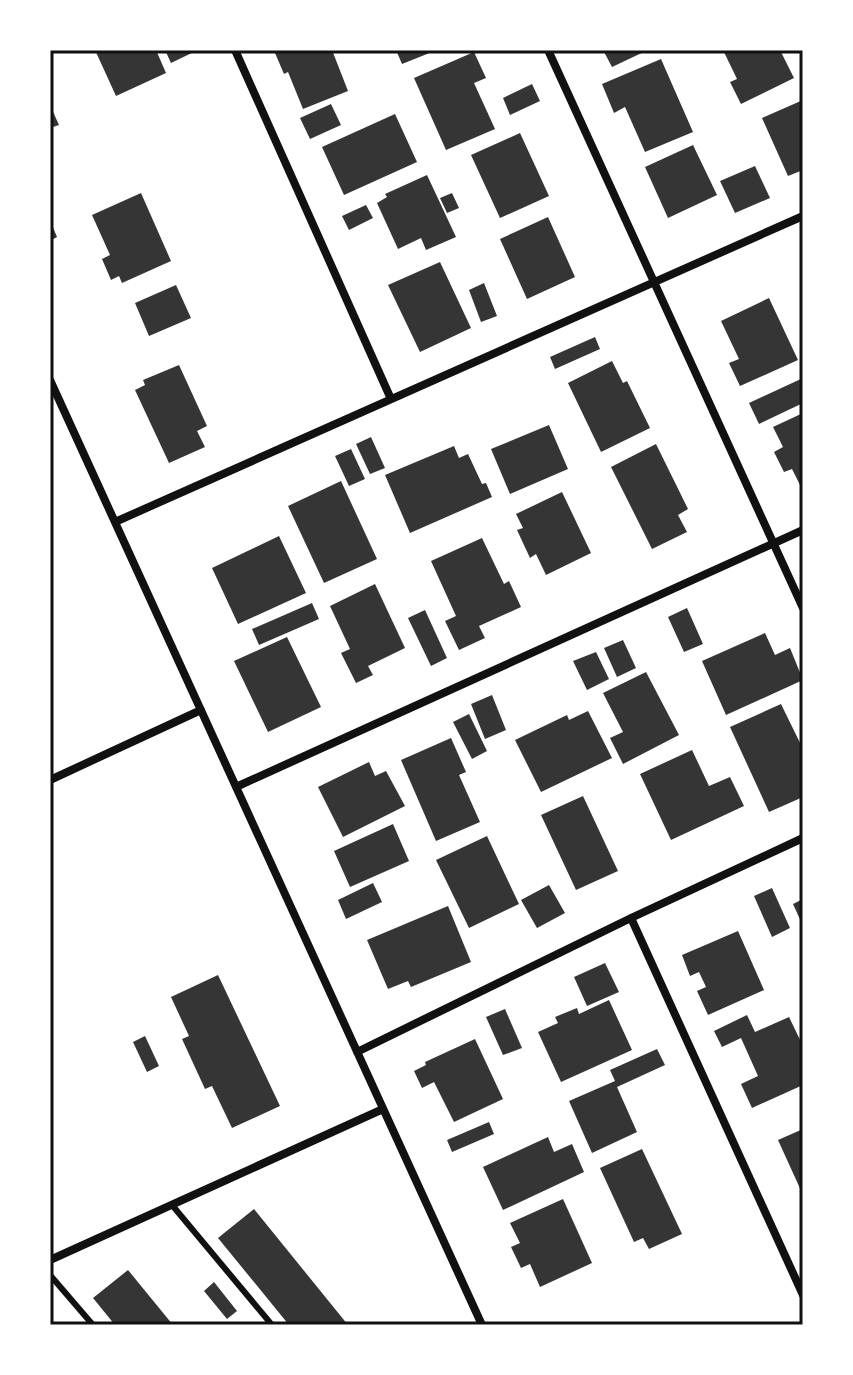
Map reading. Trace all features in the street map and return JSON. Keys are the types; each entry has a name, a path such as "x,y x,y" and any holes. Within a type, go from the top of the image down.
{"street":[{"path":"235,50 391,399"},
{"path":"548,50 803,608"},
{"path":"115,522 803,216"},
{"path":"50,380 482,1325"},
{"path":"236,787 803,530"},
{"path":"50,780 201,710"},
{"path":"357,1052 803,838"},
{"path":"631,918 803,1295"},
{"path":"50,1260 383,1109"}],"lane":[{"path":"172,1205 272,1325"},
{"path":"50,1275 93,1325"}],"building":[{"path":"95,50 156,50 166,73 116,96"},
{"path":"165,50 198,50 171,63"},
{"path":"279,50 332,50 348,91 303,109 288,72 284,74 275,53"},
{"path":"396,50 437,50 402,64"},
{"path":"603,50 648,50 612,67"},
{"path":"723,50 780,50 794,78 741,104 730,82 737,79"},
{"path":"474,52 486,78 474,83 495,129 446,150 414,78"},
{"path":"661,59 693,132 645,152 625,107 614,113 602,84"},
{"path":"532,84 540,101 510,115 503,98"},
{"path":"803,100 803,170 788,176 762,118"},
{"path":"331,104 341,125 310,139 300,118"},
{"path":"50,105 59,125 50,128"},
{"path":"395,114 417,162 344,195 322,147"},
{"path":"520,133 549,196 500,218 471,155"},
{"path":"693,145 717,195 668,218 645,167"},
{"path":"755,166 770,198 735,213 720,181"},
{"path":"427,175 456,237 426,250 421,238 398,249 377,203 387,197 385,194"},
{"path":"141,193 171,261 122,283 119,276 111,280 102,259 110,255 92,215"},
{"path":"452,193 459,208 447,213 440,198"},
{"path":"366,205 373,218 349,230 342,216"},
{"path":"548,217 575,277 527,299 500,239"},
{"path":"50,220 57,237 50,241"},
{"path":"440,262 471,328 420,352 388,285"},
{"path":"484,283 497,316 481,322 469,290"},
{"path":"176,285 191,318 149,336 135,303"},
{"path":"769,298 798,360 740,386 729,363 739,359 721,321"},
{"path":"595,337 600,349 555,369 550,357"},
{"path":"612,361 623,383 627,381 650,428 601,452 568,383"},
{"path":"179,365 207,426 197,431 205,447 169,463 135,390 145,385 143,380"},
{"path":"803,378 803,403 759,424 749,403"},
{"path":"803,413 803,491 792,469 784,472 774,452 783,447 773,427"},
{"path":"549,425 568,469 510,494 491,449"},
{"path":"371,437 385,468 370,474 356,444"},
{"path":"656,444 688,509 678,515 687,532 652,549 611,467"},
{"path":"454,446 459,458 468,454 492,497 410,533 385,475"},
{"path":"351,449 365,479 349,486 335,456"},
{"path":"341,481 377,559 324,583 288,506"},
{"path":"562,492 591,553 546,575 536,554 530,558 517,530 523,528 516,514"},
{"path":"279,536 306,593 238,624 212,568"},
{"path":"482,538 504,584 509,581 521,607 479,626 485,638 459,650 445,621 456,616 431,561"},
{"path":"375,584 405,648 368,666 373,675 356,683 341,653 350,649 330,606"},
{"path":"312,603 319,619 259,645 252,629"},
{"path":"687,608 703,644 684,652 668,617"},
{"path":"425,610 447,658 431,666 408,618"},
{"path":"765,633 775,655 790,648 803,680 726,715 702,661"},
{"path":"287,637 321,707 268,732 234,661"},
{"path":"623,640 636,668 617,677 604,648"},
{"path":"596,652 609,679 587,690 573,661"},
{"path":"646,672 679,735 623,764 610,738 623,732 603,693"},
{"path":"492,695 506,730 485,739 471,704"},
{"path":"781,704 803,749 803,797 769,812 730,727"},
{"path":"588,711 612,758 541,792 515,740 567,715 569,720"},
{"path":"469,714 487,751 472,759 453,722"},
{"path":"451,738 466,772 459,775 480,822 436,841 401,760"},
{"path":"692,750 709,786 730,777 744,806 671,840 640,774"},
{"path":"369,762 375,776 386,771 405,806 343,837 318,787"},
{"path":"583,796 618,871 576,890 541,815"},
{"path":"393,824 409,861 350,887 334,851"},
{"path":"487,836 519,904 469,928 436,860"},
{"path":"373,883 382,902 346,919 338,900"},
{"path":"549,885 565,913 537,928 521,900"},
{"path":"772,888 790,928 772,937 754,896"},
{"path":"803,899 803,926 793,904"},
{"path":"448,906 471,962 411,987 408,981 388,989 367,940"},
{"path":"738,931 764,990 708,1015 697,991 706,987 699,972 690,976 682,955"},
{"path":"605,963 619,992 587,1006 574,977"},
{"path":"218,975 280,1106 232,1128 212,1086 205,1089 182,1039 189,1036 171,997"},
{"path":"609,1000 632,1050 561,1082 538,1032 558,1023 555,1017 577,1008 579,1014"},
{"path":"505,1009 522,1048 503,1055 486,1017"},
{"path":"747,1015 755,1032 789,1017 803,1046 803,1085 752,1108 741,1084 758,1076 741,1038 722,1047 714,1031"},
{"path":"145,1036 159,1066 147,1072 133,1042"},
{"path":"475,1039 503,1099 454,1122 434,1082 422,1088 414,1071 426,1065 425,1062"},
{"path":"657,1049 665,1065 617,1087 637,1132 592,1153 569,1101 615,1081 610,1070"},
{"path":"489,1122 494,1134 452,1152 447,1140"},
{"path":"803,1129 803,1195 778,1140"},
{"path":"548,1137 554,1152 572,1144 584,1172 503,1210 483,1167"},
{"path":"642,1149 682,1234 649,1249 643,1238 634,1242 600,1168"},
{"path":"563,1199 592,1263 540,1287 530,1264 521,1268 511,1247 520,1243 510,1223"},
{"path":"254,1209 348,1325 289,1325 218,1238"},
{"path":"128,1270 173,1325 115,1325 93,1298"},
{"path":"214,1282 237,1311 227,1319 204,1291"}]}
